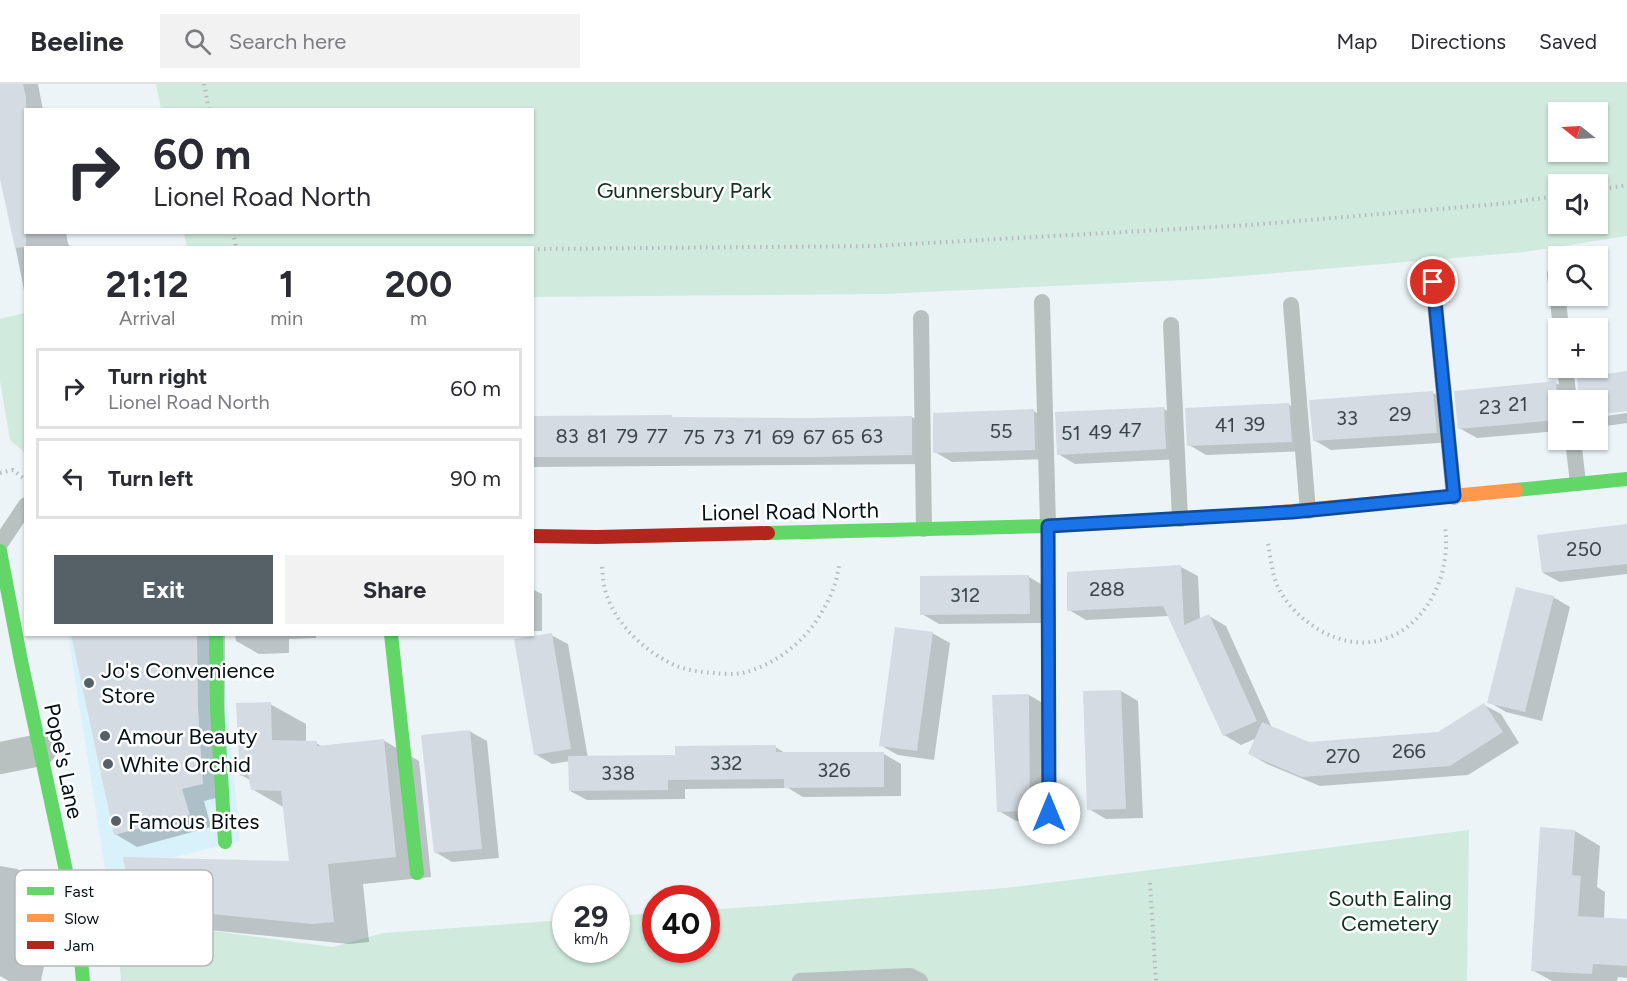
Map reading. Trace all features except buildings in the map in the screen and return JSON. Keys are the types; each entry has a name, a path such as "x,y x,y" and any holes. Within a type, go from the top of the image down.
{"street":[{"name":"Lionel Road North","path":"534,536 597,537 1048,526 1308,511 1627,479"},
{"path":"1048,526 1049,813"},
{"name":"Pope's Lane","path":"0,551 66,870"},
{"path":"216,636 216,708 225,842"},
{"path":"391,636 417,873"},
{"path":"0,758 40,750"},
{"name":"Pope's Lane","path":"82,966 83,981"}],"lane":[{"path":"1433,282 1447,497"},
{"path":"1042,302 1048,526"},
{"path":"1291,305 1308,511"},
{"path":"921,318 924,529"},
{"path":"1171,325 1180,519"},
{"path":"1574,450 1578,483"},
{"path":"6,545 24,509"},
{"path":"800,981 910,976 920,981"}],"path":[{"path":"204,84 209,108"},
{"path":"1608,188 1627,185"},
{"path":"534,249 874,246 1249,225 1499,204 1548,197"},
{"path":"0,473 14,470 24,478"},
{"path":"1263,514 1272,568 1279,589 1295,611 1312,626 1333,637 1350,643 1376,641 1398,634 1419,615 1434,597 1442,577 1446,554 1447,497"},
{"path":"597,537 605,590 616,615 632,636 671,664 697,671 724,674 746,672 769,663 811,630 836,582 839,565 835,532"},
{"path":"1150,883 1156,981"}],"shaded area":[{"path":"68,636 221,636 240,841 122,870 105,870"}],"green space":[{"name":"Gunnersbury Park","path":"156,84 1627,84 1627,236 1563,246 1548,246 1548,248 1524,252 1206,279 882,294 534,297 534,246 187,246 184,234 534,234 534,108 161,108"},
{"path":"24,313 24,452 10,440 0,381 0,319"},
{"name":"South Ealing Cemetery","path":"1469,830 1467,981 121,981 120,966 213,966 213,931 333,947 383,933 552,921 552,963 630,963 630,915 642,914 642,963 720,963 720,909 1005,888"}],"traffic: fast":[{"path":"1516,490 1627,479"},
{"path":"768,533 1048,526 1261,514"},
{"path":"1048,526 1049,813"},
{"path":"0,551 66,870"},
{"path":"216,636 217,708 225,842"},
{"path":"391,636 417,873"},
{"path":"82,966 83,981"}],"traffic: slow":[{"path":"1261,514 1516,490"}],"traffic: jam":[{"path":"534,536 768,533"}],"place":[{"name":"Jo's Convenience Store","path":"89,683"},
{"name":"Amour Beauty","path":"105,736"},
{"name":"White Orchid","path":"108,764"},
{"name":"Famous Bites","path":"116,821"}],"route":[{"path":"1049,813 1048,526 1292,512 1454,496 1433,282"}]}
